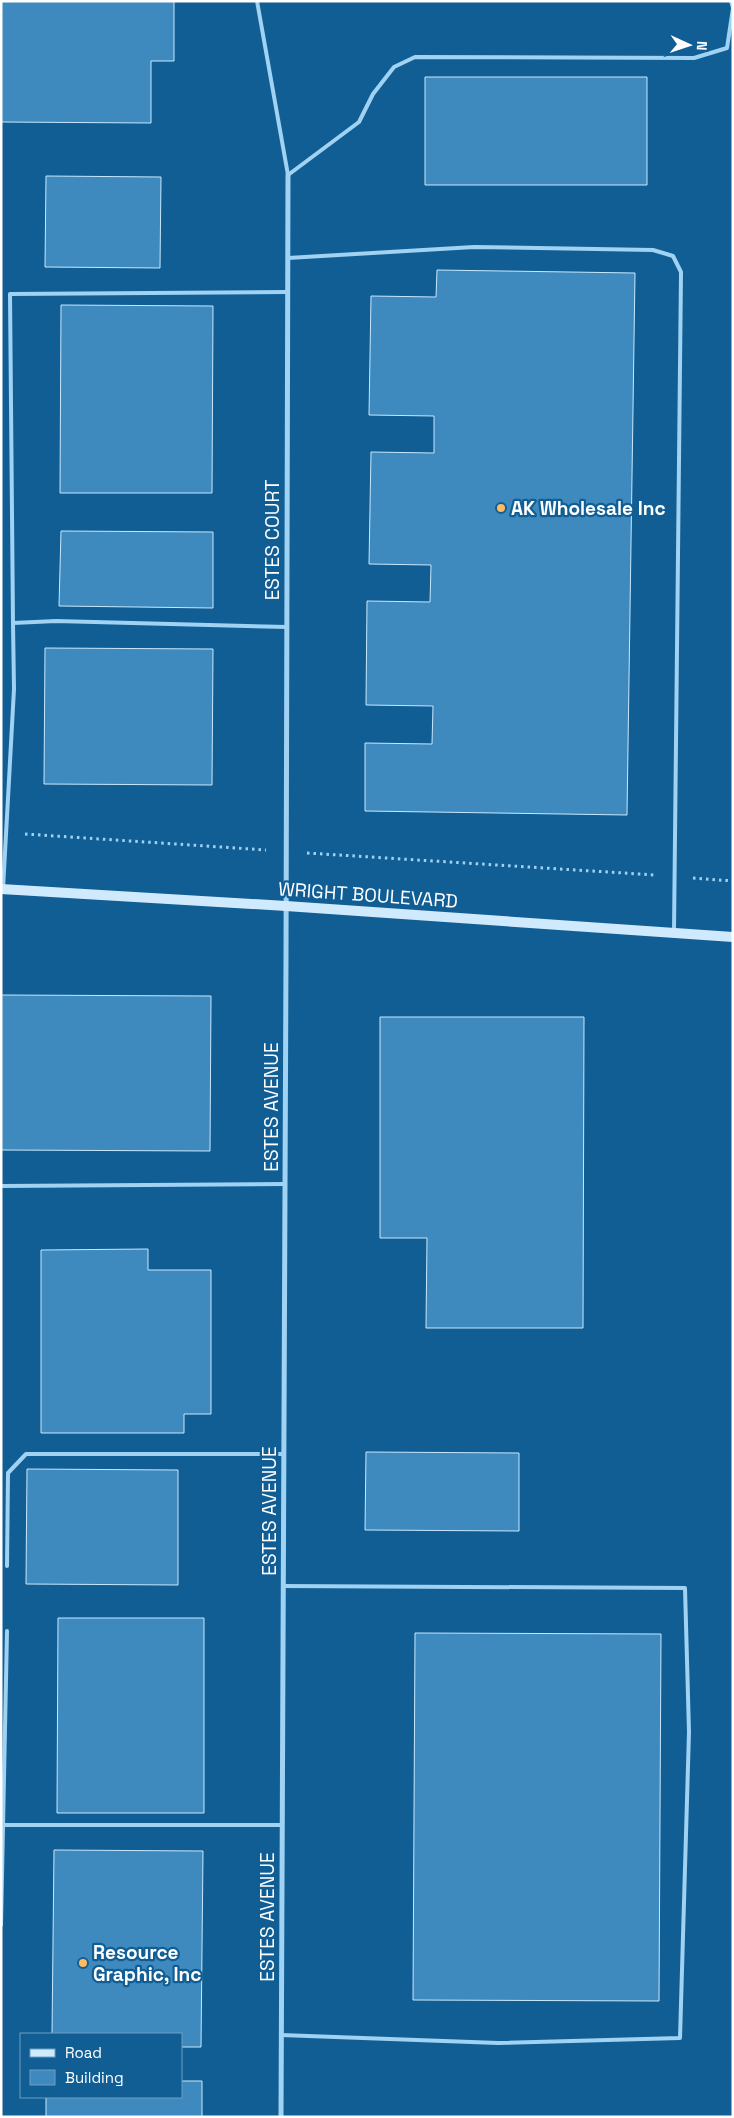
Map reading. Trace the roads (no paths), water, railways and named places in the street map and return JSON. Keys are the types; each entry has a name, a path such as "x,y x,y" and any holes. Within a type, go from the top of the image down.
{"street":[{"name":"ESTES COURT","path":"286,906 288,175"},
{"name":"WRIGHT BOULEVARD","path":"2,889 286,906 733,937"},
{"name":"ESTES AVENUE","path":"281,2117 286,906"}],"lane":[{"path":"257,1 288,175 359,122 373,94 394,67 415,57 694,58 727,48 733,8 731,1"},
{"path":"288,258 474,247 653,250 673,256 681,272 674,933"},
{"path":"2,889 7,833 14,690 10,294 287,292"},
{"path":"13,623 56,621 287,627"},
{"path":"1,1186 285,1184"},
{"path":"8,1566 8,1473 26,1454 284,1454"},
{"path":"281,2036 498,2044 680,2038 689,1732 685,1588 283,1586"},
{"path":"1,1925 7,1631"},
{"path":"3,1825 282,1825"}],"place":[{"name":"AK Wholesale Inc","path":"501,508"},
{"name":"Resource Graphic, Inc","path":"83,1963"}]}
